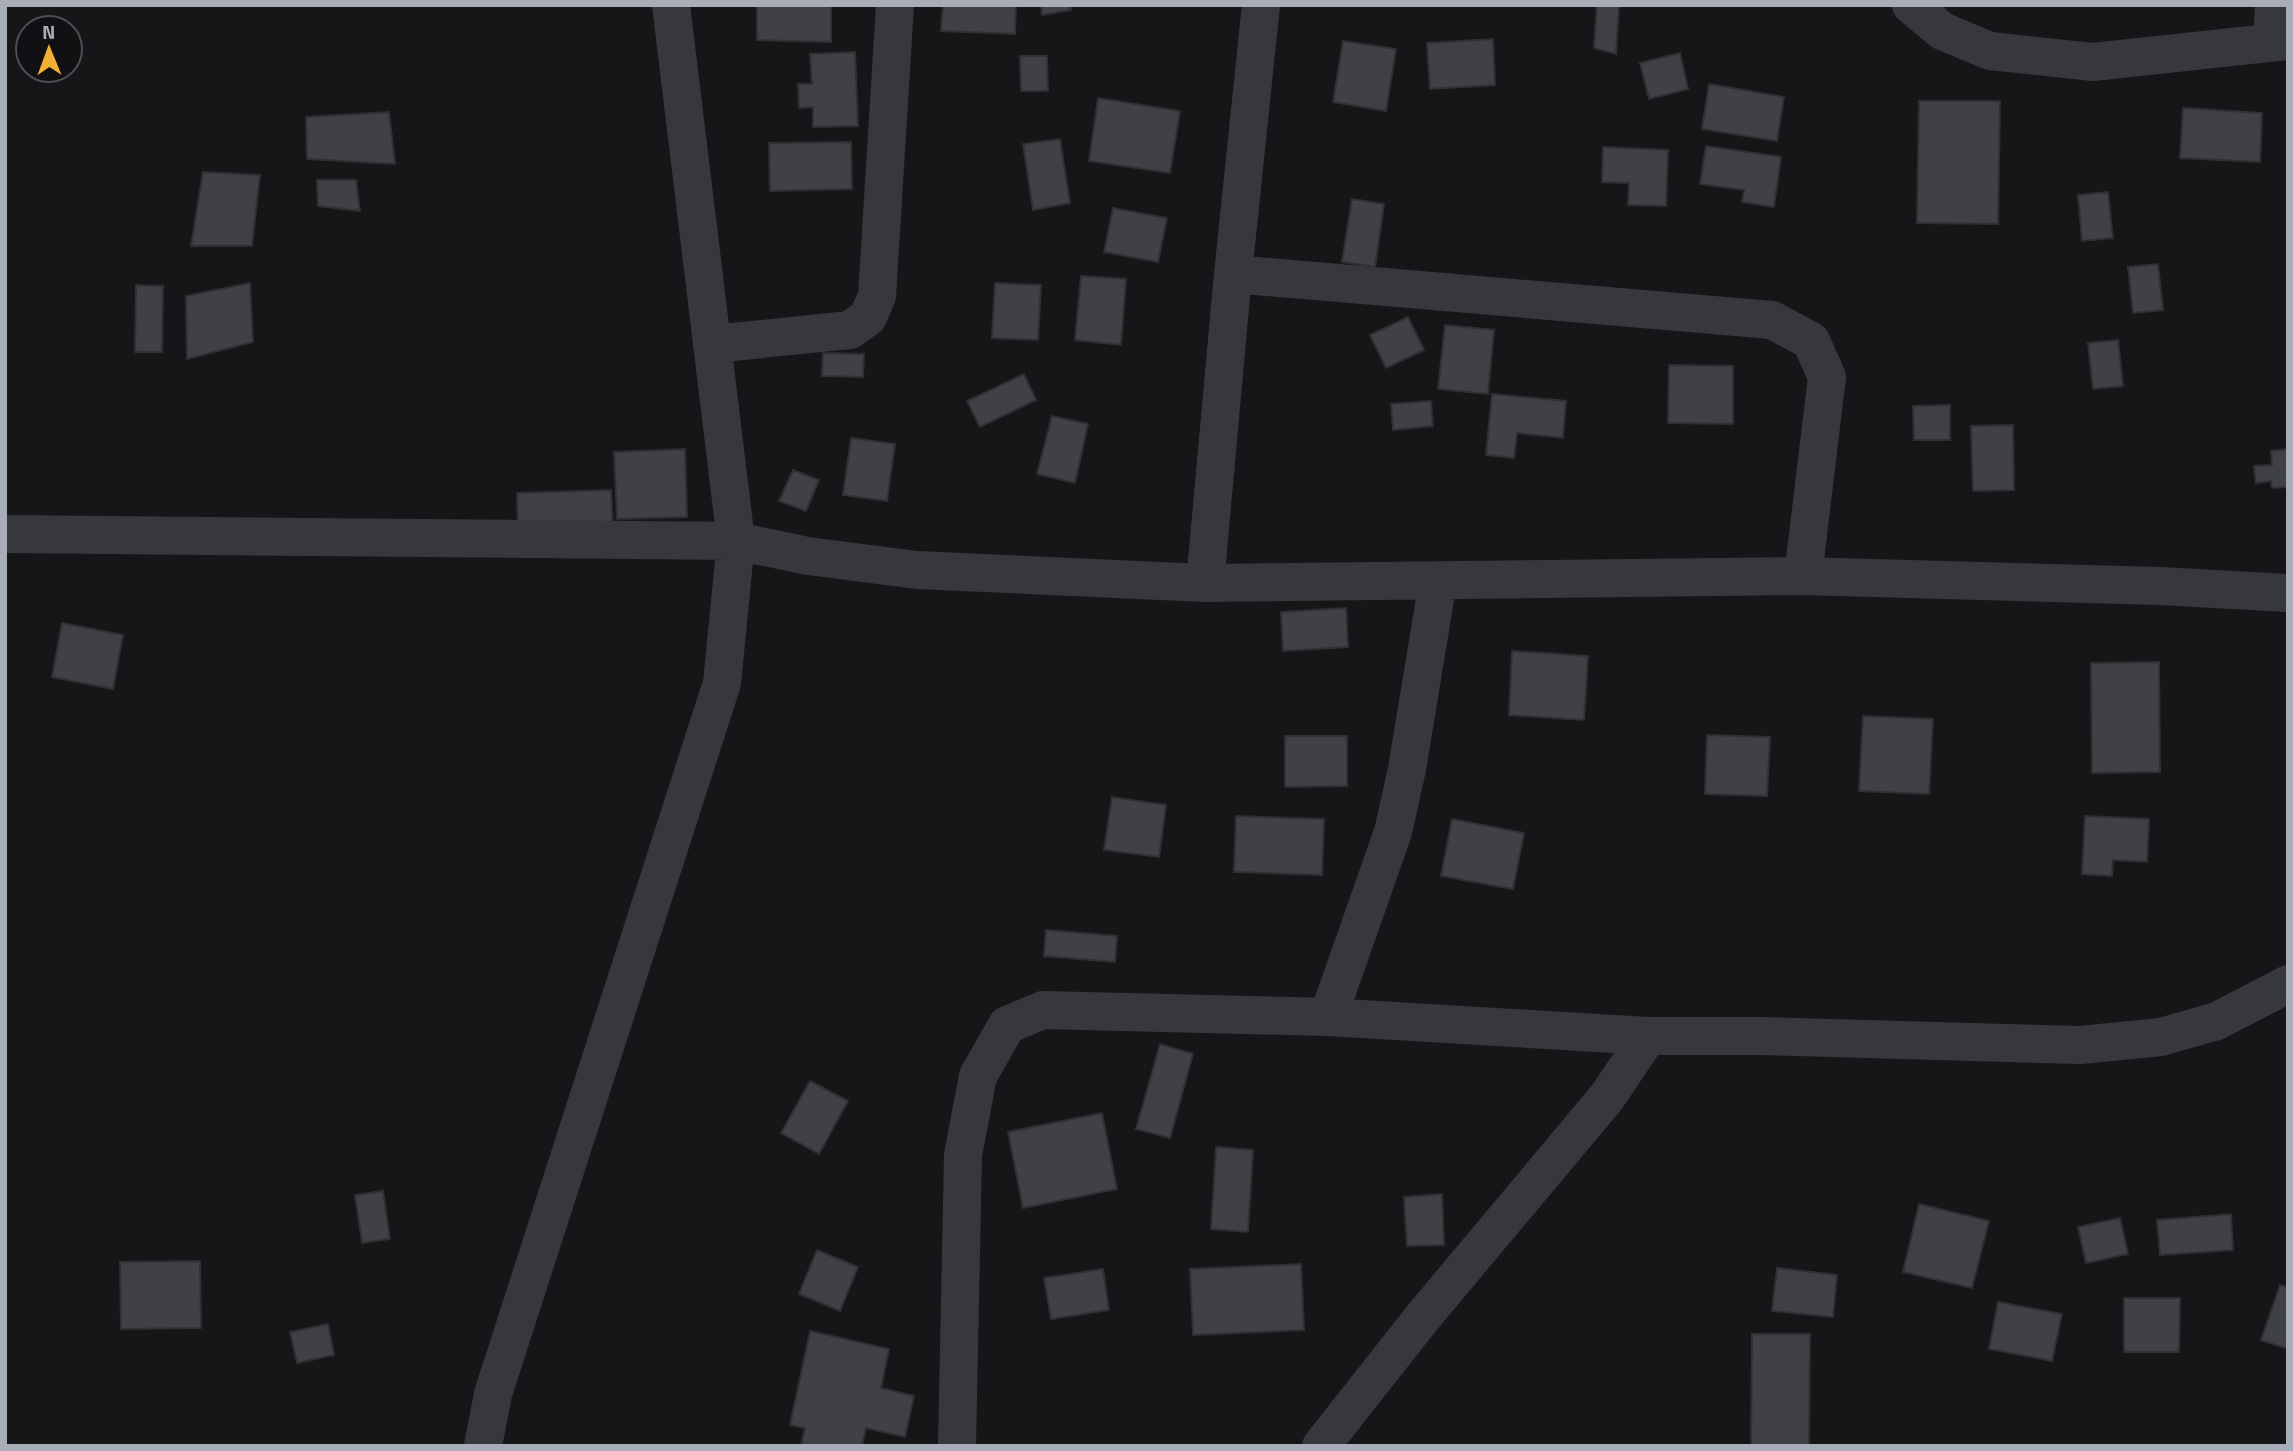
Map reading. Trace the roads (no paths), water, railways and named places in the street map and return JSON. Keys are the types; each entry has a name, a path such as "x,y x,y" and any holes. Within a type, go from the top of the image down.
{"street":[{"path":"483,1446 493,1394 722,683 736,541 671,5"},
{"path":"713,344 850,330 868,317 877,296 895,5"},
{"path":"1205,583 1261,5"},
{"path":"1911,5 1942,31 1990,51 2093,62 2278,29"},
{"path":"1233,274 1772,320 1811,341 1827,377 1803,576"},
{"path":"5,534 736,541 808,556 917,570 1205,583 1803,576 2160,586 2288,593"},
{"path":"1328,1017 1393,832 1407,769 1438,581"},
{"path":"957,1446 963,1155 978,1076 1007,1025 1043,1010 1328,1017 1648,1036 2080,1045 2161,1037 2217,1021 2288,984"},
{"path":"1321,1446 1422,1318 1606,1097 1648,1036"}]}
